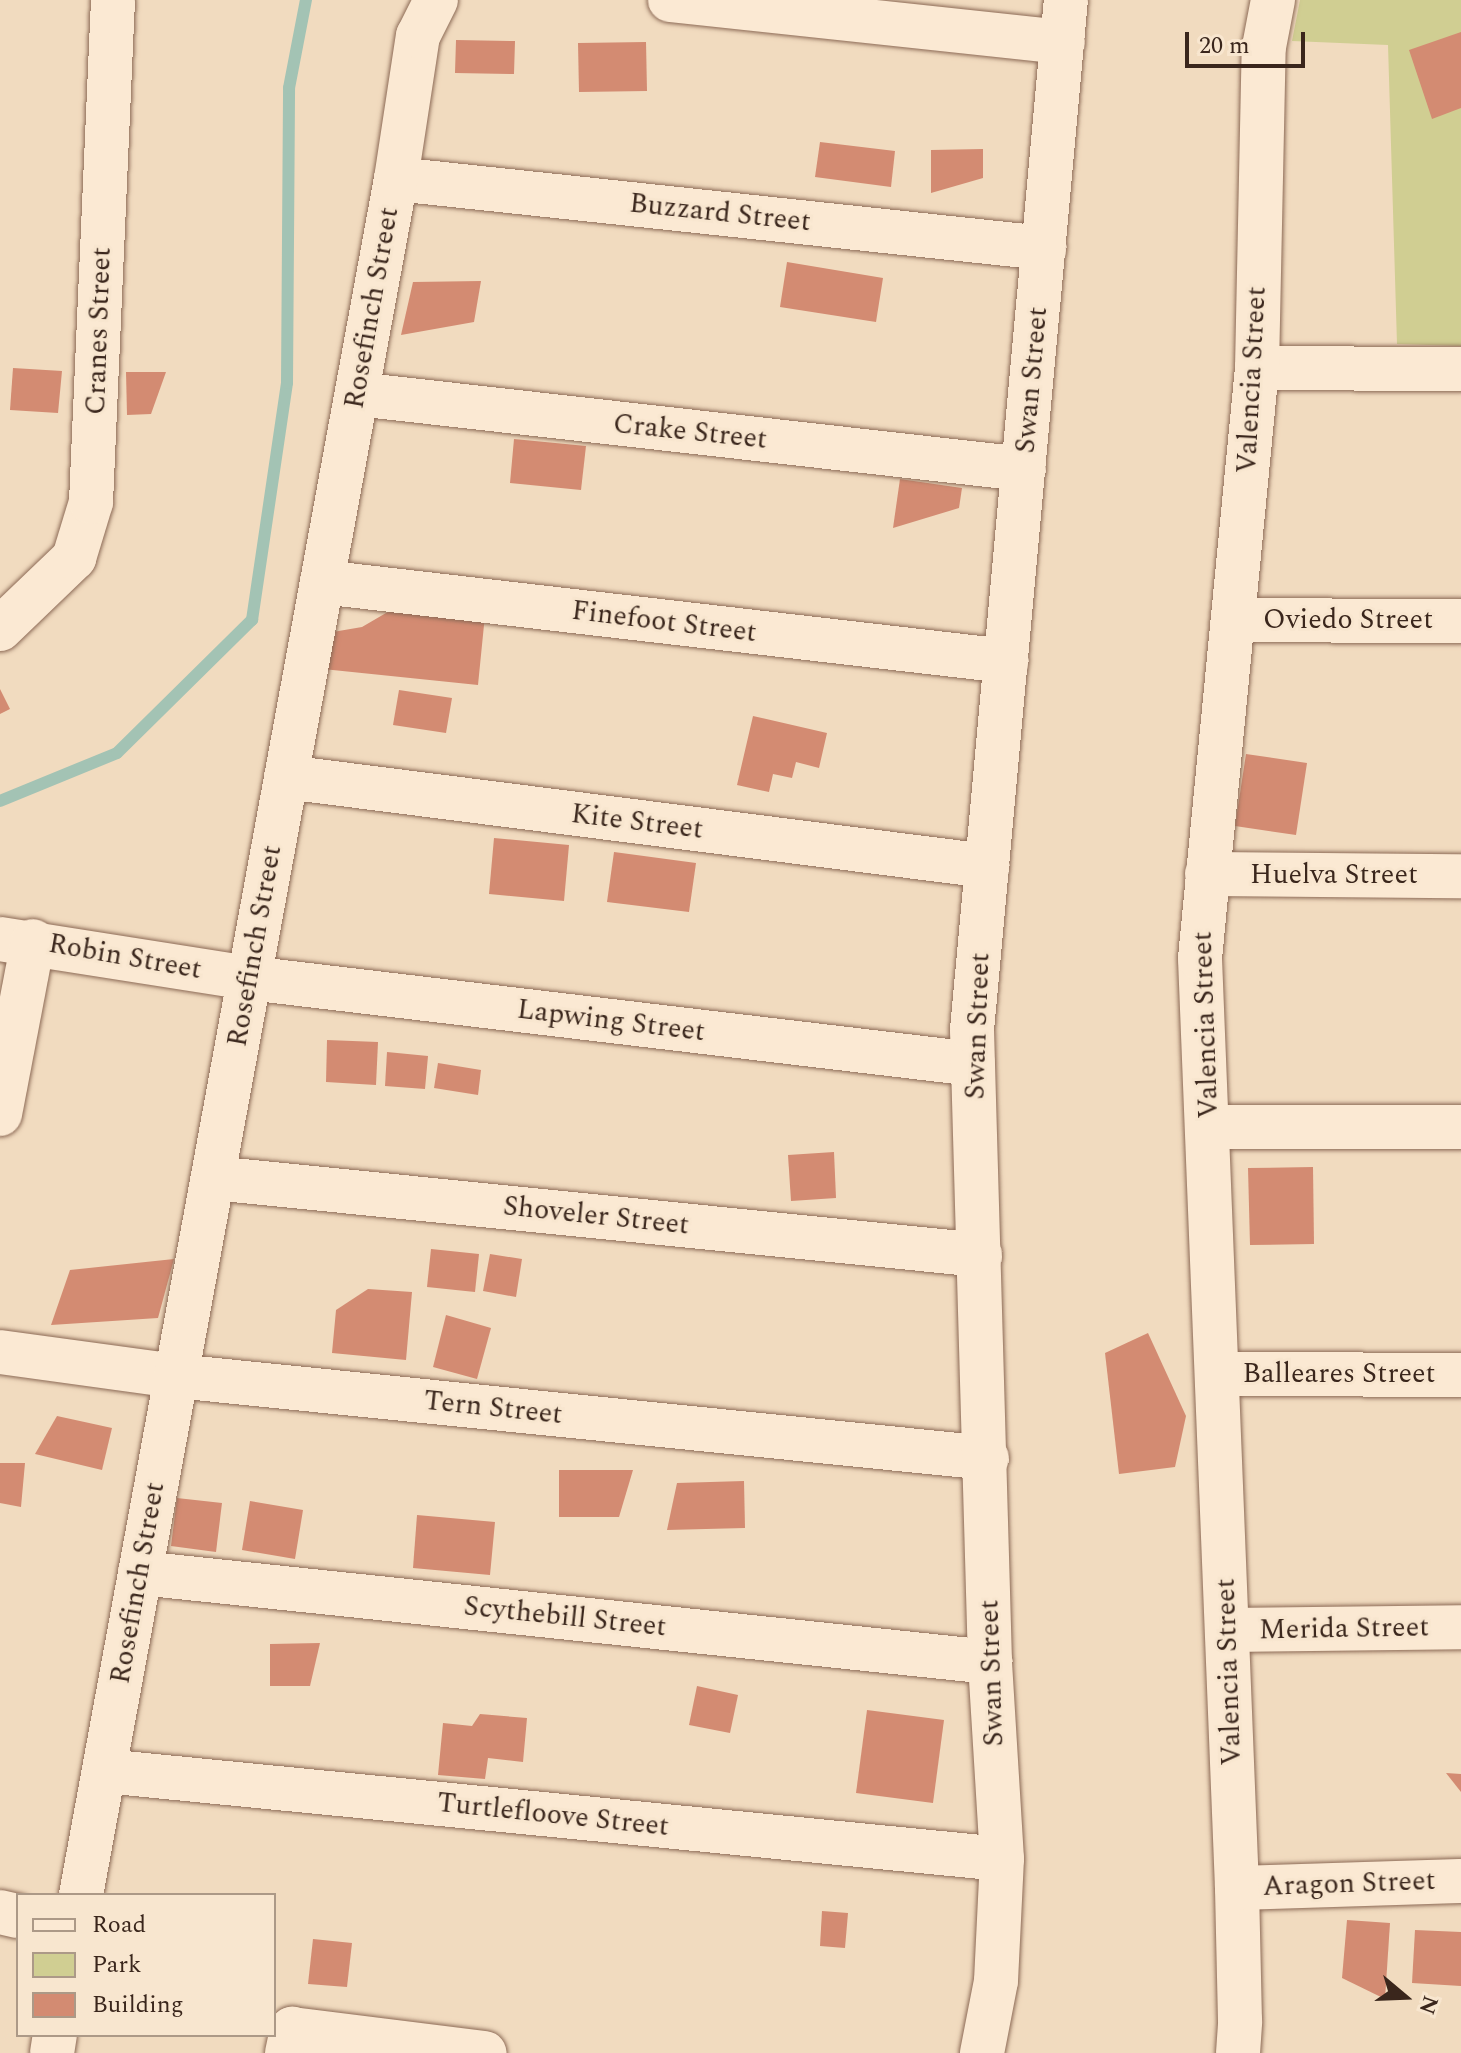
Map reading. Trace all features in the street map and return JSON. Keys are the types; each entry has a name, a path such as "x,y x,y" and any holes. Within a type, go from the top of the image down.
{"street":[{"name":"Cranes Street","path":"0,629 74,558 91,502 113,0"},
{"name":"Rosefinch Street","path":"81,1893 396,179 418,36 436,0"},
{"path":"670,0 1064,21"},
{"name":"Valencia Street","path":"1238,2053 1237,1888 1200,958 1257,368 1264,47 1273,0"},
{"name":"Swan Street","path":"982,2053 996,1981 1002,1859 990,1662 987,1458 972,1030 1064,21"},
{"name":"Buzzard Street","path":"396,179 1044,248"},
{"path":"1257,368 1461,369"},
{"name":"Crake Street","path":"357,394 1024,469"},
{"name":"Finefoot Street","path":"322,582 1006,661"},
{"name":"Oviedo Street","path":"1234,620 1461,621"},
{"name":"Kite Street","path":"286,777 987,866"},
{"name":"Huelva Street","path":"1207,874 1461,876"},
{"path":"0,1114 17,940"},
{"name":"Robin Street","path":"17,940 249,978"},
{"name":"Lapwing Street","path":"249,978 973,1064"},
{"path":"1209,1127 1461,1127"},
{"name":"Shoveler Street","path":"213,1178 980,1255"},
{"name":"Tern Street","path":"0,1352 176,1376 987,1458"},
{"name":"Balleares Street","path":"1217,1374 1461,1375"},
{"name":"Scythebill Street","path":"140,1573 990,1662"},
{"name":"Merida Street","path":"1228,1630 1461,1627"},
{"name":"Turtlefloove Street","path":"104,1771 1002,1859"},
{"name":"Aragon Street","path":"1237,1888 1461,1881"},
{"path":"290,2041 485,2053"}],"green space":[{"path":"1300,0 1461,0 1461,346 1397,344 1388,45 1292,41"}],"building":[{"path":"1461,32 1461,108 1432,119 1409,50"},
{"path":"456,40 515,41 514,74 455,73"},
{"path":"646,42 647,91 579,92 578,43"},
{"path":"820,142 895,151 891,187 815,177"},
{"path":"983,149 983,178 931,193 931,150"},
{"path":"787,262 883,278 876,322 780,307"},
{"path":"481,281 474,322 401,335 413,282"},
{"path":"13,368 62,371 58,413 10,410"},
{"path":"126,372 166,372 151,414 127,415"},
{"path":"514,439 586,446 581,490 510,483"},
{"path":"900,479 962,488 959,508 893,528"},
{"path":"398,606 485,615 478,685 323,669 327,633 362,627"},
{"path":"0,689 10,709 0,714"},
{"path":"399,690 452,698 446,733 393,725"},
{"path":"753,716 827,733 819,768 796,762 792,778 773,774 769,792 737,785"},
{"path":"1246,754 1307,763 1296,835 1235,826"},
{"path":"494,838 569,845 564,901 489,894"},
{"path":"614,852 696,863 689,912 607,902"},
{"path":"327,1040 378,1042 376,1085 326,1082"},
{"path":"387,1052 428,1056 425,1089 385,1086"},
{"path":"438,1063 481,1070 478,1095 434,1088"},
{"path":"834,1152 836,1198 791,1201 788,1155"},
{"path":"1313,1167 1314,1244 1250,1245 1248,1168"},
{"path":"431,1249 479,1254 475,1292 427,1287"},
{"path":"490,1254 522,1259 516,1297 483,1291"},
{"path":"174,1259 158,1318 51,1325 70,1270"},
{"path":"368,1289 412,1292 406,1360 332,1353 336,1310"},
{"path":"446,1315 491,1328 477,1379 433,1367"},
{"path":"1148,1333 1186,1416 1175,1467 1119,1474 1105,1353"},
{"path":"57,1416 112,1428 102,1470 35,1454"},
{"path":"0,1463 25,1463 21,1507 0,1503"},
{"path":"559,1470 633,1470 619,1517 559,1517"},
{"path":"744,1481 745,1528 667,1530 677,1483"},
{"path":"177,1498 222,1503 216,1552 171,1546"},
{"path":"250,1501 303,1510 295,1559 242,1550"},
{"path":"417,1515 495,1522 490,1575 413,1568"},
{"path":"320,1643 310,1686 270,1686 270,1644"},
{"path":"697,1686 738,1695 730,1733 689,1725"},
{"path":"867,1710 944,1720 933,1803 856,1793"},
{"path":"480,1714 527,1718 523,1762 488,1758 485,1779 438,1775 443,1723 472,1726"},
{"path":"1446,1773 1461,1774 1461,1792"},
{"path":"822,1911 848,1913 845,1948 820,1946"},
{"path":"1347,1920 1390,1923 1385,1999 1342,1978"},
{"path":"1415,1930 1461,1932 1461,1986 1412,1983"},
{"path":"313,1939 352,1943 347,1987 308,1984"}],"waterway":[{"path":"0,801 117,753 252,620 287,383 289,88 306,0"}]}
